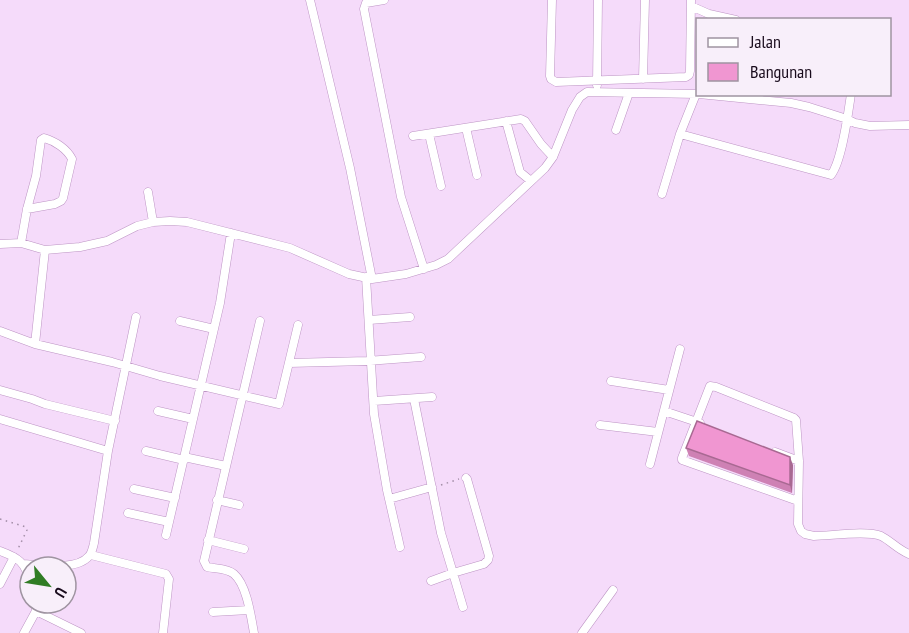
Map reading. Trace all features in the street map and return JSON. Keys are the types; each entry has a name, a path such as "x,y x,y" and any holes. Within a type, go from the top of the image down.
{"street":[{"path":"310,0 350,168 369,278 374,414 400,547"},
{"path":"384,0 366,3 364,9 401,196 424,269"},
{"path":"552,0 551,79 556,82 686,78 689,75 691,3 709,14 727,18"},
{"path":"597,91 598,0"},
{"path":"643,79 645,0"},
{"path":"0,244 21,243 45,250 94,245 137,226 153,222 186,222 290,248 349,274 369,278 406,274 448,259 545,168 553,157 572,110 580,97 587,92 696,94"},
{"path":"616,130 629,93"},
{"path":"662,194 680,134 696,96"},
{"path":"718,96 790,103 870,126 909,125"},
{"path":"680,134 831,175 836,168 851,96"},
{"path":"413,136 521,119 553,157"},
{"path":"506,122 520,172 531,182"},
{"path":"466,128 477,175"},
{"path":"429,134 441,186"},
{"path":"21,243 27,210 36,176 41,140 44,138 55,141 72,159 63,198 55,204 27,210"},
{"path":"148,192 153,222"},
{"path":"166,535 220,303 231,233"},
{"path":"35,344 45,250"},
{"path":"78,563 84,561 90,555 94,543 108,451 136,317"},
{"path":"369,320 410,317"},
{"path":"180,321 214,329"},
{"path":"254,633 241,584 234,574 205,566 204,561 260,321"},
{"path":"0,332 35,344 279,404 298,325"},
{"path":"650,464 680,349"},
{"path":"289,363 420,357"},
{"path":"611,381 669,390"},
{"path":"798,501 682,460 710,386 794,417 796,420 799,461 799,528 801,531 805,534 833,536 870,534 880,536 897,549 909,554"},
{"path":"0,390 45,404 115,421"},
{"path":"374,401 432,397"},
{"path":"414,399 441,533 463,607"},
{"path":"158,411 193,419"},
{"path":"664,411 706,425"},
{"path":"0,419 108,451"},
{"path":"600,425 658,432"},
{"path":"768,449 799,461"},
{"path":"146,451 226,466"},
{"path":"431,581 484,564 488,560 489,556 466,478"},
{"path":"389,499 432,487"},
{"path":"134,489 175,498"},
{"path":"217,500 239,505"},
{"path":"128,513 169,522"},
{"path":"208,540 244,549"},
{"path":"0,551 18,560"},
{"path":"90,555 166,574 169,579 163,633"},
{"path":"0,584 14,557"},
{"path":"582,633 613,590"},
{"path":"213,612 249,610"},
{"path":"24,633 32,615"},
{"path":"49,615 77,632"}],"path":[{"path":"432,487 466,478"},
{"path":"0,519 26,527 27,530 14,557"}],"building":[{"path":"697,421 790,457 790,485 686,448"}]}
